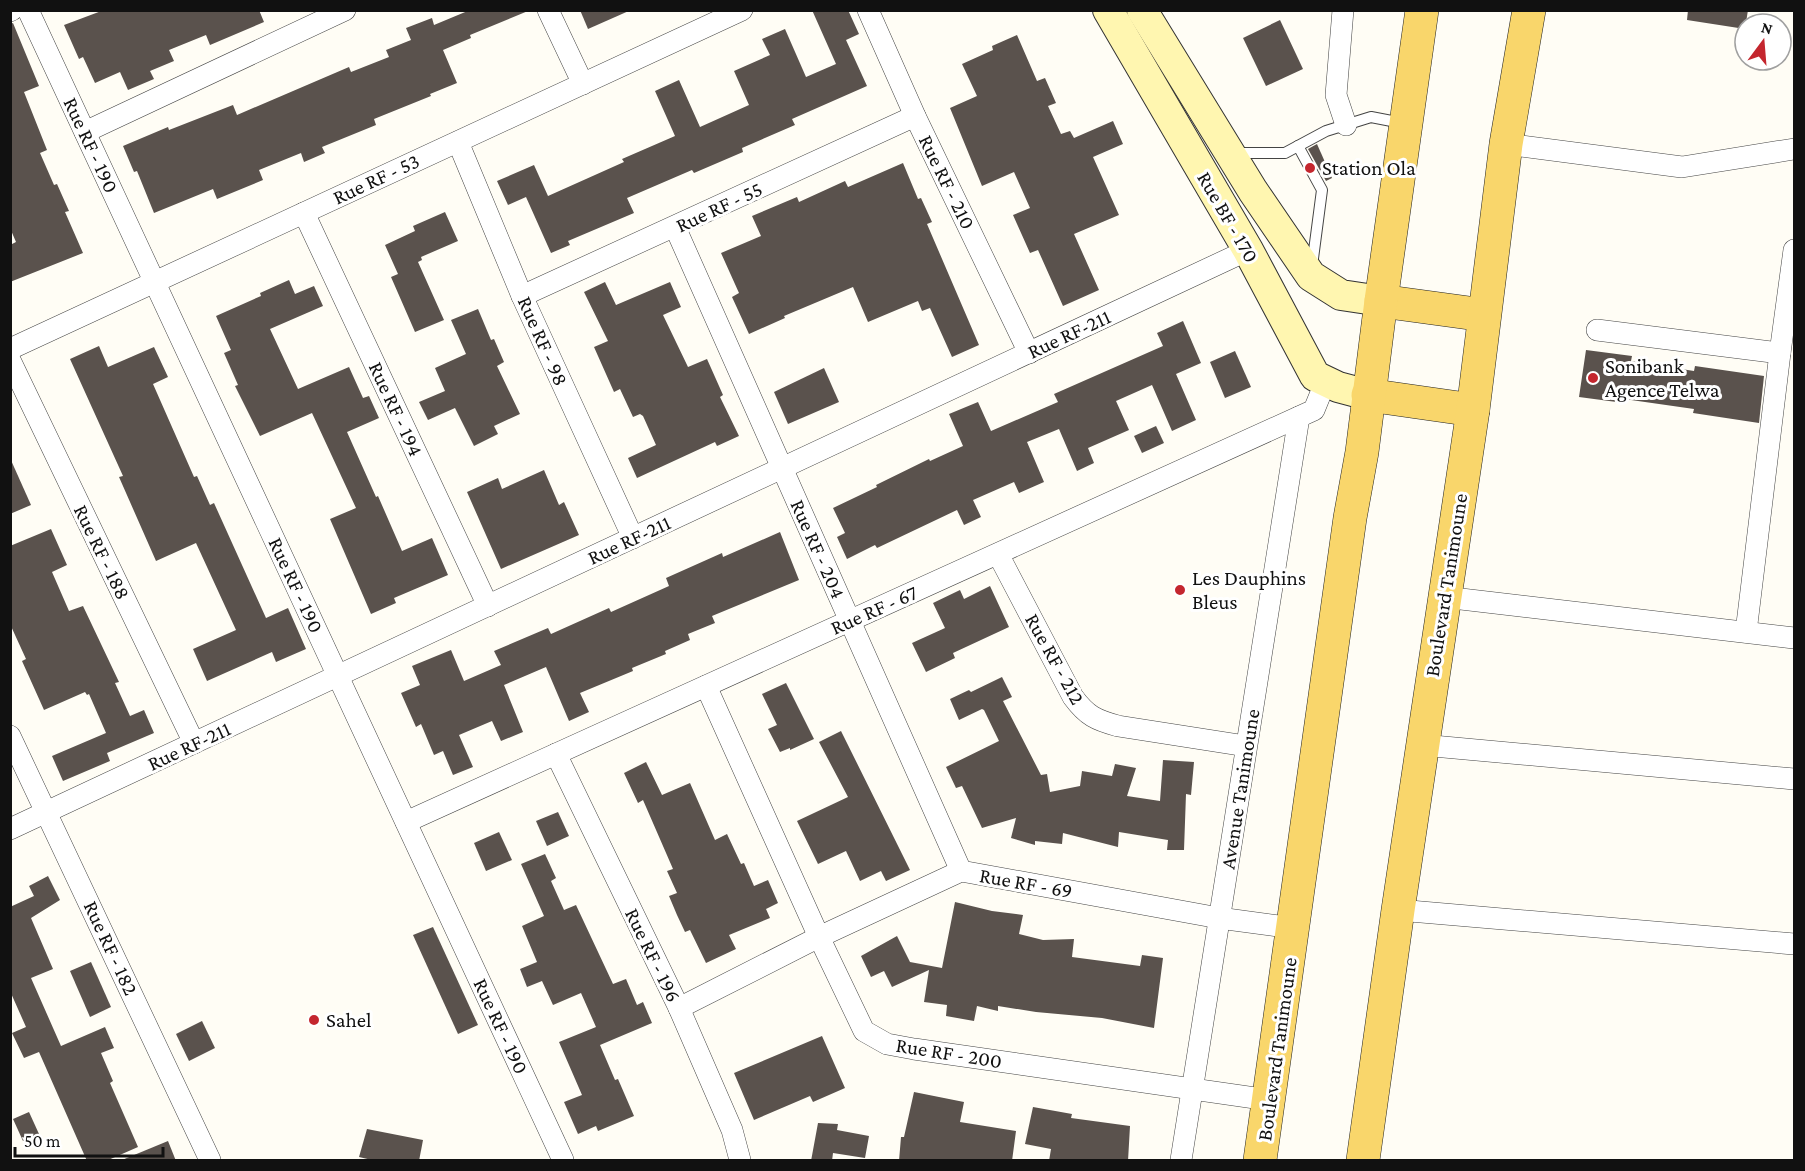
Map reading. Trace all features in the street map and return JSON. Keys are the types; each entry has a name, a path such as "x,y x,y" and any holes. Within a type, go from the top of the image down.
{"main road":[{"name":"Rue BF - 170","path":"1108,10 1248,250 1315,376 1325,382"},
{"name":"Rue BF - 170","path":"1142,10 1253,191 1311,276 1341,295 1381,301"},
{"name":"Boulevard Tanimoune","path":"1260,1161 1350,518 1362,452 1422,10"},
{"name":"Boulevard Tanimoune","path":"1363,1161 1422,745 1473,410 1506,144 1529,10"},
{"path":"1381,301 1484,315"},
{"path":"1325,382 1368,395 1473,410"}],"street":[{"name":"Rue RF - 190","path":"28,10 563,1161"},
{"path":"85,132 345,10"},
{"path":"548,10 583,84"},
{"name":"Rue RF - 53","path":"10,349 742,10"},
{"name":"Rue RF - 210","path":"868,10 915,117 1029,352"},
{"path":"1343,10 1336,95 1346,125"},
{"name":"Rue RF - 55","path":"522,296 915,117"},
{"name":"Rue RF - 98","path":"458,142 522,296 633,538"},
{"path":"1506,144 1682,167 1794,149"},
{"name":"Rue RF - 194","path":"304,213 488,606"},
{"name":"Rue RF - 204","path":"675,226 961,872"},
{"name":"Rue RF-211","path":"10,829 1248,250"},
{"path":"1746,632 1794,250"},
{"path":"1597,330 1780,352"},
{"name":"Rue RF - 188","path":"10,360 194,743"},
{"name":"Rue RF - 67","path":"406,822 1314,410 1325,382"},
{"name":"Avenue Tanimoune","path":"1181,1161 1299,417"},
{"name":"Rue RF - 212","path":"998,554 1073,697 1083,711 1098,721 1118,726 1246,746"},
{"path":"1444,597 1794,638"},
{"name":"Rue RF - 200","path":"706,686 864,1031 887,1044 1269,1100"},
{"name":"Rue RF - 182","path":"10,736 210,1161"},
{"path":"1422,745 1794,779"},
{"name":"Rue RF - 196","path":"556,754 679,1008 732,1130 740,1161"},
{"name":"Rue RF - 69","path":"679,1008 819,937 961,872 1219,918 1294,928"},
{"path":"1398,910 1794,944"}],"lane":[{"path":"1231,153 1285,153 1326,131 1371,117 1407,123"},
{"path":"1298,146 1322,190 1311,276"}],"building":[{"path":"104,10 259,10 264,22 210,45 206,35 169,50 174,61 150,71 154,79 128,90 120,72 95,83 83,57 79,59 64,25"},
{"path":"470,10 528,11 470,35 471,38 443,50 457,83 374,119 376,125 322,147 325,153 304,162 301,153 259,170 263,180 217,199 213,189 154,213 137,171 134,172 123,146 168,127 169,130 233,105 237,115 349,67 351,72 389,57 386,50 411,40 406,28 432,18 434,25"},
{"path":"580,10 631,10 588,29"},
{"path":"812,10 848,10 859,34 846,40 867,86 792,119 795,125 742,148 743,152 694,173 692,170 627,198 634,213 568,241 570,245 551,253 526,197 508,205 497,181 534,165 548,196 624,162 622,159 675,136 655,91 679,80 700,127 749,105 734,71 770,55 762,39 785,29 806,77 836,64"},
{"path":"1688,10 1748,10 1748,12 1733,12 1733,27 1687,20"},
{"path":"1280,20 1303,69 1266,86 1243,38"},
{"path":"13,23 39,86 24,92 47,150 40,153 69,211 65,212 83,253 10,282 10,245 16,242 10,228 10,24"},
{"path":"1017,35 1037,81 1045,78 1056,103 1048,106 1061,134 1070,131 1074,138 1113,121 1123,144 1093,157 1119,215 1074,234 1099,290 1063,306 1038,250 1030,253 1013,215 1030,208 1014,172 982,186 950,108 977,96 962,64 993,50 992,46"},
{"path":"1317,144 1332,178 1326,181 1308,149"},
{"path":"903,163 918,199 921,198 932,222 927,224 979,345 952,357 930,308 922,311 918,301 868,322 853,287 784,316 785,318 749,334 732,297 739,293 721,253 761,236 752,216 797,197 799,202 845,181 848,187"},
{"path":"445,212 458,241 421,257 422,260 418,262 444,320 415,332 391,277 398,274 385,245 415,231 413,226"},
{"path":"289,280 295,294 314,286 323,306 270,329 298,389 349,367 363,398 369,396 379,418 347,432 376,497 378,496 402,551 432,538 448,575 394,598 396,603 371,614 330,519 356,508 312,413 260,436 235,386 238,385 224,353 231,350 216,316 261,296 260,293"},
{"path":"605,282 616,305 670,282 681,307 663,315 688,367 707,359 723,395 720,397 739,436 717,446 715,442 637,478 628,458 656,445 643,416 640,414 633,417 620,389 614,392 594,347 608,341 584,292"},
{"path":"478,309 491,340 494,339 504,362 497,366 520,414 494,426 498,434 474,446 455,408 428,420 419,402 445,391 435,368 466,354 451,320"},
{"path":"1183,321 1201,363 1176,374 1196,420 1172,431 1152,385 1116,401 1129,430 1088,448 1094,463 1077,471 1059,429 1027,442 1044,482 1019,493 1014,482 973,500 981,517 964,525 957,510 877,548 875,545 847,559 837,537 845,533 833,508 929,459 930,461 963,446 949,414 978,402 991,431 1058,402 1054,394 1163,346 1157,333"},
{"path":"99,346 108,367 154,347 168,377 153,384 194,477 197,476 210,505 214,503 266,618 288,608 306,649 276,662 272,652 207,681 193,649 236,630 196,543 156,561 119,477 123,476 70,359"},
{"path":"1586,350 1632,356 1631,361 1694,371 1695,366 1764,376 1759,423 1693,413 1694,409 1624,399 1624,403 1579,397"},
{"path":"1235,351 1251,387 1225,398 1210,362"},
{"path":"824,368 839,402 788,424 774,392"},
{"path":"1156,426 1164,443 1142,453 1134,436"},
{"path":"10,458 31,505 10,514"},
{"path":"544,470 559,505 564,502 579,535 501,569 467,492 498,478 502,489"},
{"path":"51,529 67,565 52,572 69,611 83,606 119,682 115,683 130,716 144,710 154,733 107,753 110,761 63,781 52,756 106,733 89,694 85,692 44,710 22,661 26,659 10,624 10,546"},
{"path":"780,532 799,580 712,616 715,623 688,634 690,640 665,651 666,654 632,668 633,671 580,693 589,712 569,721 546,667 504,685 523,732 501,741 492,721 459,735 473,767 453,775 443,751 434,755 421,724 416,727 401,693 420,685 412,666 451,650 464,681 501,665 494,651 548,628 551,634 609,608 611,612 669,586 666,578 722,553 723,557"},
{"path":"990,586 1009,627 953,653 955,658 926,672 912,643 945,628 933,603 960,590 964,599"},
{"path":"1002,677 1012,697 1003,701 1041,775 1047,774 1050,792 1080,786 1082,771 1112,776 1115,764 1136,768 1127,796 1160,801 1163,760 1194,762 1191,795 1186,794 1184,850 1167,850 1168,840 1119,832 1118,847 1063,833 1062,844 1035,841 1035,845 1011,838 1016,818 982,828 962,786 956,788 946,767 999,741 984,710 959,720 950,699"},
{"path":"786,683 814,739 780,752 768,729 777,725 762,694"},
{"path":"841,731 910,870 886,881 881,871 860,881 846,851 818,864 797,821 848,797 819,742"},
{"path":"646,762 662,795 690,783 715,840 727,834 754,886 768,880 778,903 766,909 770,918 729,935 736,949 706,963 690,930 685,932 677,915 669,896 677,893 667,871 673,869 643,800 638,803 624,773"},
{"path":"558,812 569,836 547,846 536,821"},
{"path":"499,832 512,860 486,871 474,843"},
{"path":"545,854 556,878 551,881 564,910 576,905 613,984 626,979 637,1005 643,1002 652,1023 600,1045 634,1116 598,1131 596,1126 578,1134 564,1102 582,1095 559,1042 596,1027 581,993 553,1005 542,981 527,987 520,969 537,962 522,926 544,916 521,864"},
{"path":"48,876 60,900 31,918 53,969 31,978 61,1046 105,1027 114,1048 101,1053 113,1081 110,1083 138,1147 106,1161 87,1161 39,1052 24,1058 12,1033 26,1027 10,991 10,907 34,896 29,886"},
{"path":"955,902 992,911 1023,915 1019,934 1043,940 1074,939 1072,957 1140,966 1142,955 1163,958 1154,1028 1102,1018 998,1006 998,1011 977,1006 974,1021 946,1016 947,1005 924,1002 929,970 892,987 884,971 871,977 861,956 897,936 910,962 942,968"},
{"path":"433,927 478,1025 458,1034 413,935"},
{"path":"91,962 111,1007 90,1017 70,971"},
{"path":"202,1021 215,1048 189,1061 176,1034"},
{"path":"822,1036 845,1088 813,1102 810,1096 754,1120 734,1073"},
{"path":"914,1092 964,1102 960,1122 1016,1131 1012,1161 899,1161 901,1137 904,1137"},
{"path":"1033,1107 1072,1114 1071,1118 1130,1126 1128,1161 1049,1161 1051,1149 1025,1144"},
{"path":"29,1112 39,1134 23,1141 13,1119"},
{"path":"818,1123 838,1124 837,1130 869,1136 865,1158 833,1153 832,1161 811,1161"},
{"path":"367,1129 423,1140 419,1161 376,1161 359,1157"},
{"path":"168,1141 176,1161 122,1161 122,1160"}],"place":[{"name":"Station Ola","path":"1310,168"},
{"name":"Sonibank Agence Telwa","path":"1593,378"},
{"name":"Les Dauphins Bleus","path":"1180,590"},
{"name":"Sahel","path":"314,1020"}]}
